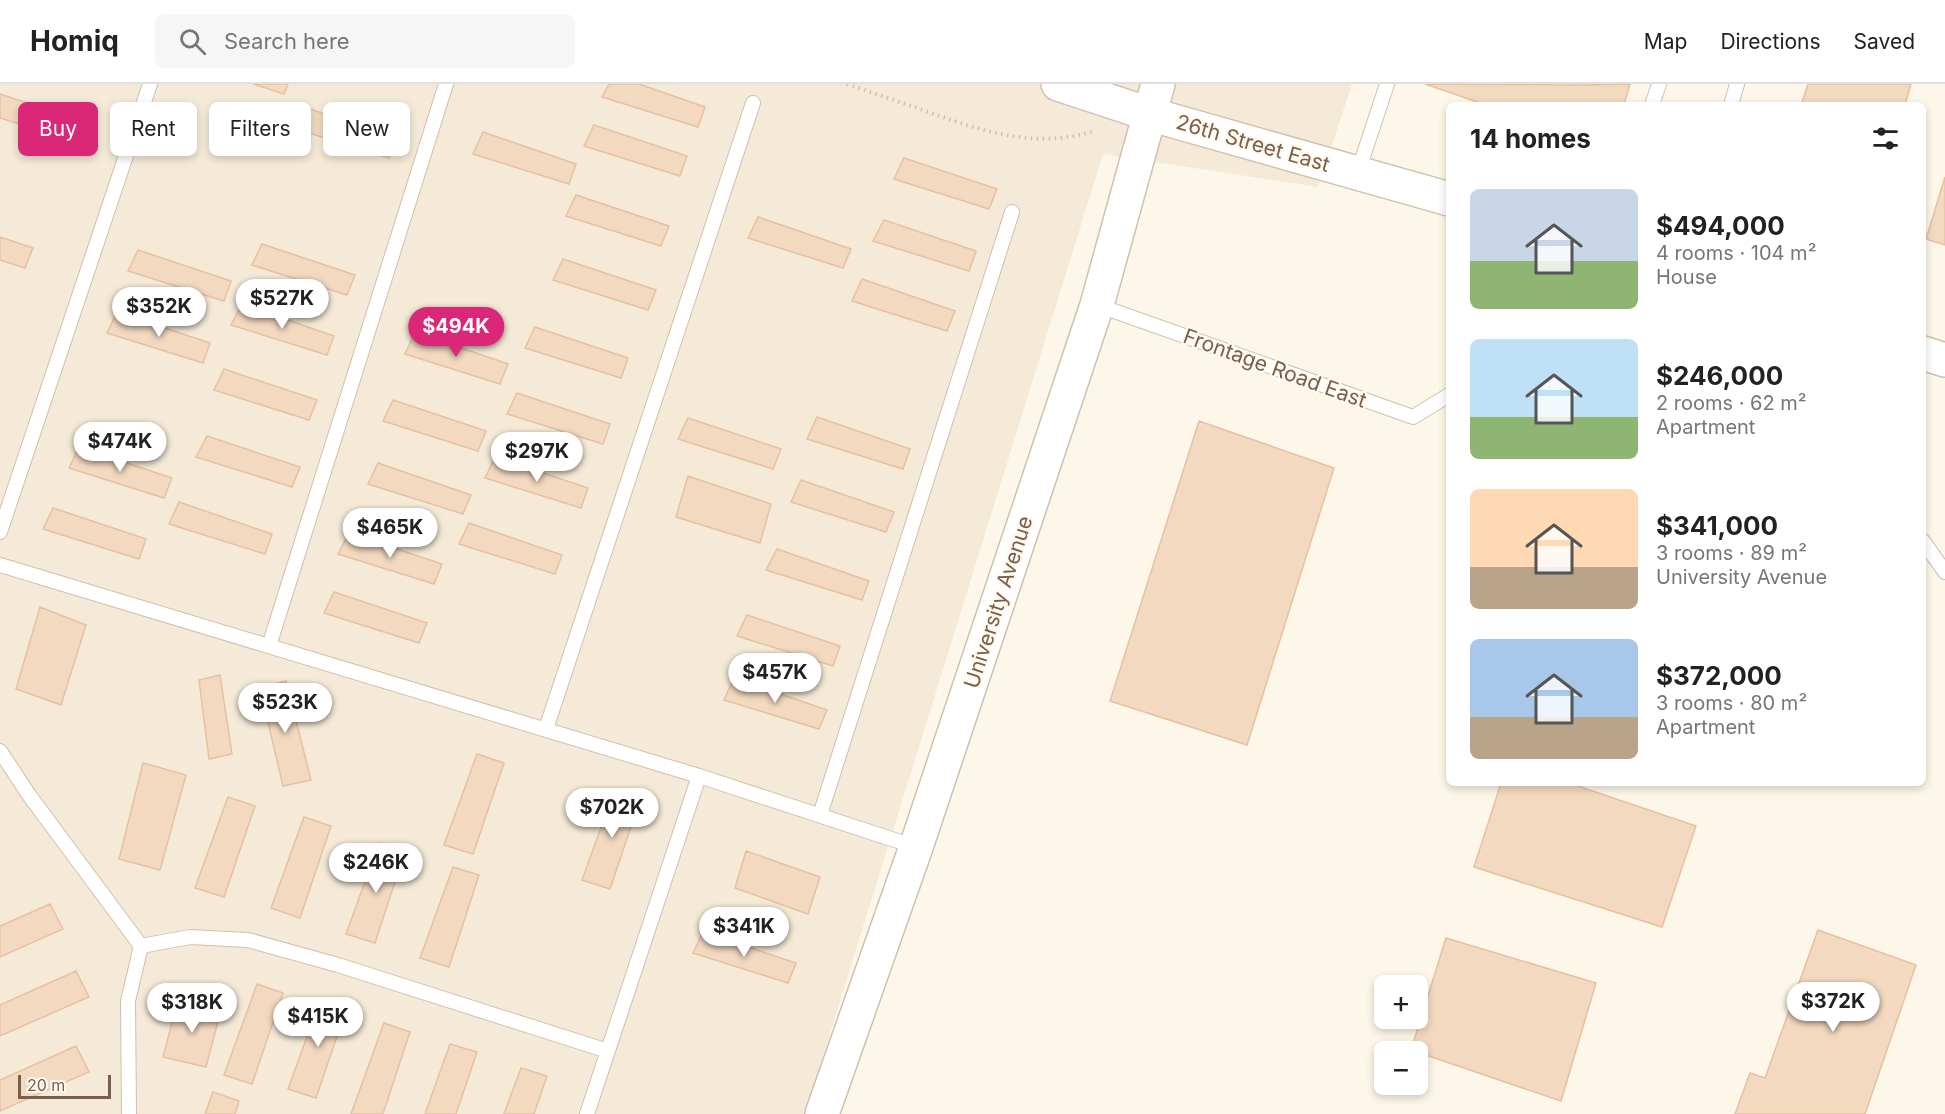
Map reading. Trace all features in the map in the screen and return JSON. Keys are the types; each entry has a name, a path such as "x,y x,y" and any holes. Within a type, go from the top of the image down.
{"street":[{"name":"26th Street East","path":"1058,84 1154,99 1358,172 1446,198"},
{"name":"University Avenue","path":"822,1114 916,847 1097,305 1154,99"},
{"path":"1926,354 1945,360"}],"lane":[{"path":"0,532 150,84"},
{"path":"269,646 446,84"},
{"path":"1358,172 1388,84"},
{"path":"1653,102 1659,84"},
{"path":"1732,102 1737,84"},
{"path":"546,729 753,103"},
{"path":"820,815 1012,212"},
{"name":"Frontage Road East","path":"1097,305 1413,417 1446,397"},
{"path":"1926,545 1945,572"},
{"path":"0,565 699,776 916,847"},
{"path":"0,750 29,795 141,946 128,1001 129,1114"},
{"path":"587,1114 699,776"},
{"path":"141,946 190,937 248,940 338,965 608,1051"}],"path":[{"path":"847,84 984,131 1036,140 1073,138 1095,131"}],"shaded area":[{"path":"0,84 1352,84 1318,187 1103,154 805,1114 0,1114"}],"building":[{"path":"253,84 288,84 284,94"},
{"path":"609,84 639,84 705,107 698,127 602,97"},
{"path":"1425,84 1630,84 1625,102 1477,102"},
{"path":"1808,84 1911,84 1906,102 1802,102"},
{"path":"0,94 24,102 18,102 18,124 0,118"},
{"path":"311,109 323,113 323,137 311,134"},
{"path":"594,125 687,156 680,176 584,146"},
{"path":"483,132 576,164 569,184 473,154"},
{"path":"904,158 997,189 989,209 894,179"},
{"path":"1945,177 1945,245 1926,239"},
{"path":"576,195 669,226 661,246 566,216"},
{"path":"758,217 851,249 843,268 748,238"},
{"path":"884,220 976,251 969,271 873,241"},
{"path":"0,237 33,248 25,268 0,260"},
{"path":"262,244 355,275 347,295 252,265"},
{"path":"138,250 231,281 224,301 128,271"},
{"path":"563,259 656,290 648,310 553,280"},
{"path":"862,279 955,311 947,331 852,301"},
{"path":"242,304 334,336 327,355 231,325"},
{"path":"117,312 210,343 203,363 107,333"},
{"path":"535,327 628,358 621,378 525,348"},
{"path":"415,332 508,364 500,384 405,354"},
{"path":"224,369 317,400 309,420 214,390"},
{"path":"517,393 610,424 603,444 507,414"},
{"path":"393,400 486,431 478,451 383,421"},
{"path":"817,417 910,449 903,469 807,439"},
{"path":"688,418 781,449 773,469 678,439"},
{"path":"1199,421 1334,468 1247,745 1110,701"},
{"path":"207,436 300,467 292,487 196,457"},
{"path":"79,447 172,478 164,498 69,468"},
{"path":"495,457 588,488 581,508 485,478"},
{"path":"378,463 471,495 463,514 368,484"},
{"path":"688,476 771,504 760,543 676,517"},
{"path":"801,480 894,512 886,532 791,502"},
{"path":"179,502 272,534 265,554 169,524"},
{"path":"53,508 146,539 139,559 43,529"},
{"path":"469,523 562,555 555,574 459,544"},
{"path":"349,533 442,564 434,584 338,554"},
{"path":"777,549 869,581 862,600 766,570"},
{"path":"334,592 427,623 419,643 324,613"},
{"path":"40,607 86,625 61,705 16,689"},
{"path":"747,615 840,646 833,666 737,636"},
{"path":"220,675 232,754 209,759 199,680"},
{"path":"734,678 827,710 819,729 724,700"},
{"path":"286,681 311,780 283,786 260,688"},
{"path":"477,754 504,763 473,854 444,845"},
{"path":"143,763 186,775 160,870 119,859"},
{"path":"1500,786 1578,786 1696,826 1662,927 1474,867"},
{"path":"615,789 641,797 610,889 582,880"},
{"path":"228,797 255,806 224,897 195,888"},
{"path":"304,817 331,826 300,918 271,908"},
{"path":"379,843 405,851 375,943 346,934"},
{"path":"746,851 820,877 808,914 735,888"},
{"path":"453,867 479,875 449,967 420,958"},
{"path":"50,904 63,929 0,957 0,926"},
{"path":"1818,930 1916,965 1865,1114 1735,1114 1750,1073 1765,1078"},
{"path":"703,932 796,963 788,983 693,953"},
{"path":"1446,938 1596,983 1561,1101 1428,1056 1428,1041 1414,1041 1418,1029 1428,1029 1428,996"},
{"path":"76,971 89,997 0,1036 0,1005"},
{"path":"257,984 283,993 252,1084 224,1075"},
{"path":"321,998 347,1007 316,1098 288,1089"},
{"path":"178,1000 221,1010 206,1067 163,1057"},
{"path":"384,1023 410,1032 383,1114 351,1114"},
{"path":"450,1044 477,1052 456,1114 425,1114"},
{"path":"76,1046 89,1072 0,1111 0,1080"},
{"path":"521,1068 547,1076 534,1114 504,1114"},
{"path":"213,1092 239,1101 235,1114 205,1114"}]}
